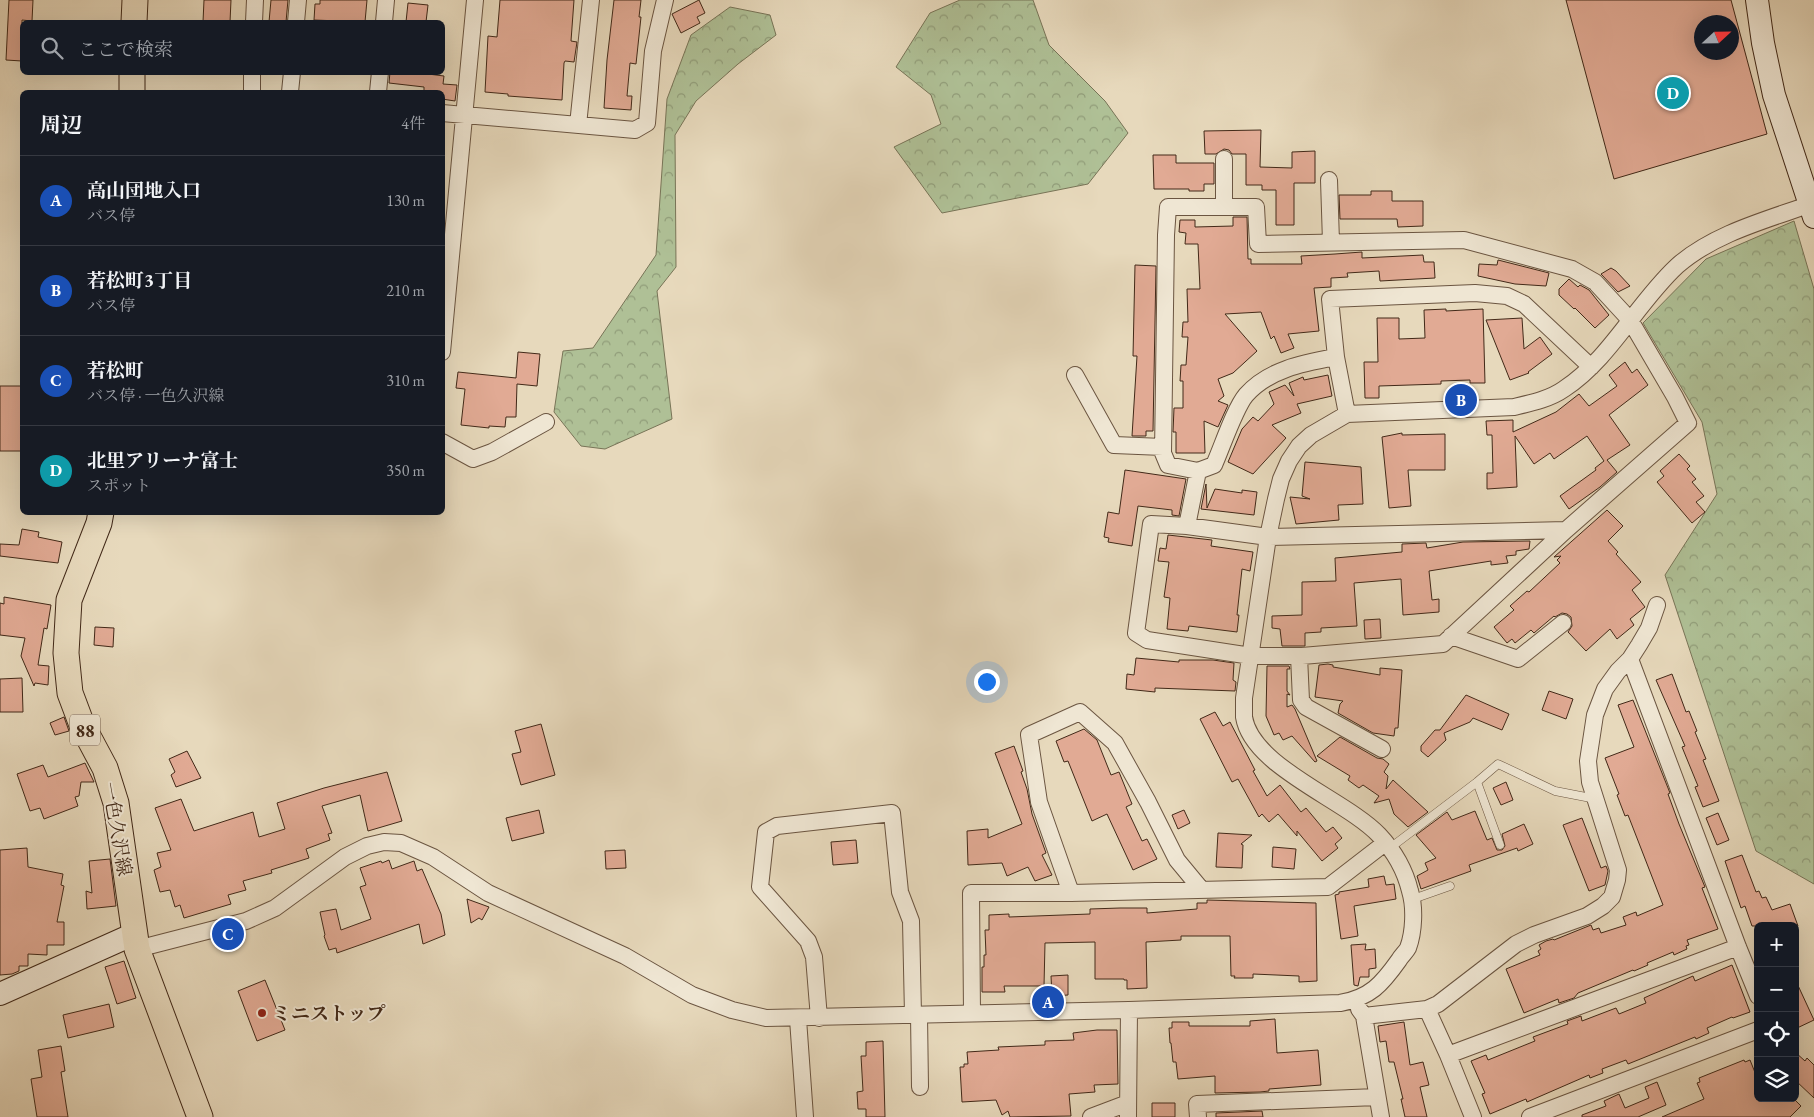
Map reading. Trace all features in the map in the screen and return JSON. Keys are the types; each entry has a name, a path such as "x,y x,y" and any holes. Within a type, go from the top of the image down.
{"main road":[{"path":"134,20 135,0"},
{"path":"132,75 132,90"},
{"name":"一色久沢線","path":"101,515 100,523 69,600 66,653 70,692 82,724 105,768 116,803 135,942 200,1117"}],"street":[{"path":"254,20 255,0"},
{"path":"296,20 298,0"},
{"path":"384,20 386,0"},
{"path":"445,321 475,0"},
{"path":"578,125 591,0"},
{"path":"445,113 635,130 647,123 653,51 666,0"},
{"path":"0,994 135,942 246,921 275,908 345,857 367,846 384,842 401,842 433,857 488,893 625,956 692,995 732,1010 766,1018 798,1019 1340,1003 1354,1001 1373,991 1383,982 1408,948 1413,922 1413,899 1399,862 1379,835 1348,810 1286,772 1258,744 1244,718 1244,698 1268,537 1280,479 1299,446 1311,435 1347,414 1514,407 1541,400 1564,390 1591,367 1677,267 1707,244 1813,209 1774,95 1763,43 1757,0"},
{"path":"252,75 252,90"},
{"path":"290,90 292,75"},
{"path":"378,90 380,75"},
{"path":"1224,159 1224,206"},
{"path":"1329,180 1331,242"},
{"path":"1336,357 1296,364 1266,378 1245,396 1214,465 1198,471 1168,465 1162,453 1168,208 1256,207 1258,244 1464,240 1572,269 1595,282 1630,320 1676,396 1688,423 1566,530 1443,644 1299,656 1251,656 1147,640 1136,633 1151,524 1186,526 1268,537 1566,530"},
{"path":"1347,414 1336,357 1330,299 1474,293 1507,296 1524,304 1591,367"},
{"path":"1075,375 1114,445 1163,447"},
{"path":"445,444 473,459 492,452 546,422"},
{"path":"1186,526 1198,471"},
{"path":"1364,1016 1427,1009 1438,1004 1516,944 1534,935 1587,916 1603,906 1612,896 1618,870 1590,782 1588,762 1595,715 1605,689 1618,671 1630,660 1649,628 1656,605"},
{"path":"1452,636 1518,658 1563,623"},
{"path":"1299,656 1301,700 1306,707 1382,749"},
{"path":"1630,660 1754,986"},
{"path":"1071,893 1039,802 1030,734 1080,712 1115,742 1178,860 1201,889"},
{"path":"820,1018 814,957 808,942 760,887 766,832 777,826 892,813 900,892 911,921 920,1087"},
{"path":"972,1013 971,894 1328,887 1388,846"},
{"path":"1448,1055 1738,947"},
{"path":"1354,1001 1364,1016 1381,1117"},
{"path":"1427,1009 1473,1117"},
{"path":"1091,1117 1128,1110 1129,1010"},
{"path":"798,1019 805,1117"},
{"path":"1530,1117 1754,1032"},
{"path":"1198,1117 1197,1104 1377,1097"}],"lane":[{"path":"1388,846 1477,782 1498,764 1555,792 1596,799"},
{"path":"1477,782 1500,845"},
{"path":"1413,899 1450,886"}],"green space":[{"path":"960,0 1033,0 1049,45 1105,101 1128,133 1088,184 942,213 894,147 941,124 931,95 896,67 930,13"},
{"path":"730,7 770,15 776,35 738,64 696,101 675,135 676,267 657,291 672,419 605,449 581,446 554,412 563,351 593,348 656,255 667,99 691,35"},
{"path":"1794,221 1814,289 1814,884 1756,851 1665,575 1717,494 1702,422 1643,323 1706,259"}],"building":[{"path":"9,0 33,0 32,20 20,20 20,61 6,60"},
{"path":"204,0 231,0 230,20 203,20"},
{"path":"271,0 288,0 286,20 269,20"},
{"path":"320,0 367,0 365,20 314,20 315,4 320,4"},
{"path":"500,0 574,0 571,41 577,42 574,62 565,61 564,63 562,100 508,96 508,94 485,92 488,36 497,37"},
{"path":"614,0 641,0 636,64 630,63 627,96 632,96 631,110 604,108"},
{"path":"699,0 705,13 697,17 700,23 681,33 672,14"},
{"path":"1566,0 1731,0 1735,15 1694,15 1694,60 1739,60 1739,30 1767,134 1614,179"},
{"path":"408,3 428,5 426,20 406,20"},
{"path":"390,75 444,76 443,84 457,85 455,101 445,99 445,90 424,90 424,87 389,83"},
{"path":"1261,130 1260,167 1292,168 1292,152 1315,151 1315,183 1294,183 1294,225 1276,225 1276,190 1262,190 1262,185 1246,185 1246,154 1232,154 1229,150 1224,149 1216,154 1205,154 1204,131"},
{"path":"1153,155 1176,155 1176,163 1214,163 1214,184 1204,184 1204,191 1154,189"},
{"path":"1371,191 1392,191 1392,201 1423,201 1423,226 1398,227 1397,219 1340,219 1339,195 1371,195"},
{"path":"1233,217 1247,217 1248,259 1251,259 1251,264 1302,264 1301,256 1362,252 1362,258 1423,255 1424,262 1434,262 1435,278 1380,281 1379,271 1347,273 1348,277 1331,278 1331,287 1314,288 1319,331 1288,334 1294,348 1281,353 1274,336 1271,339 1261,312 1225,314 1257,351 1233,373 1218,379 1224,396 1218,401 1228,405 1218,427 1204,421 1205,453 1176,453 1176,432 1173,432 1174,408 1183,408 1183,381 1180,381 1181,365 1186,365 1188,337 1182,337 1183,322 1188,322 1187,289 1200,289 1198,244 1185,244 1186,233 1179,232 1180,220 1195,220 1195,227 1233,226"},
{"path":"1498,260 1549,273 1546,286 1515,284 1478,276 1479,264 1497,265"},
{"path":"1135,265 1156,266 1153,431 1146,431 1146,436 1132,436 1137,356 1133,356"},
{"path":"1611,268 1630,286 1618,292 1601,274"},
{"path":"1569,279 1578,287 1580,285 1589,290 1609,315 1595,328 1559,295 1559,289"},
{"path":"1446,309 1446,311 1483,309 1485,383 1470,383 1470,380 1441,381 1441,384 1379,386 1379,398 1365,398 1364,362 1378,362 1377,318 1399,318 1399,339 1425,338 1424,310"},
{"path":"1522,318 1524,349 1540,337 1552,354 1529,373 1510,380 1486,320"},
{"path":"518,352 540,354 537,386 517,384 516,417 506,417 505,427 489,426 489,428 461,425 465,389 456,388 458,372 516,378"},
{"path":"1625,362 1632,373 1637,369 1648,385 1609,415 1630,445 1607,460 1617,472 1600,487 1569,509 1560,496 1596,470 1595,468 1604,461 1587,436 1554,459 1550,453 1534,464 1515,436 1517,487 1487,489 1487,473 1493,473 1492,435 1487,435 1486,421 1513,420 1513,432 1556,412 1579,394 1589,406 1617,386 1609,375"},
{"path":"1328,375 1332,396 1297,404 1301,413 1272,425 1286,438 1253,474 1228,462 1242,429 1253,417 1258,421 1274,404 1269,392 1285,385 1294,396 1289,383 1303,377 1304,380"},
{"path":"0,386 20,386 20,451 0,451"},
{"path":"1402,433 1402,435 1445,434 1445,470 1408,470 1411,506 1389,508 1382,437"},
{"path":"1679,454 1690,466 1687,469 1696,479 1692,482 1704,496 1696,502 1705,512 1692,523 1657,482 1664,476 1660,471"},
{"path":"1305,462 1361,467 1363,504 1338,505 1339,520 1296,524 1290,497 1310,499 1302,496"},
{"path":"1125,470 1186,479 1179,516 1172,515 1172,510 1138,506 1132,546 1108,542 1109,538 1104,537 1108,512 1119,514"},
{"path":"1206,484 1207,508 1215,489 1242,493 1242,490 1257,492 1254,515 1201,509"},
{"path":"1607,510 1623,526 1608,541 1618,552 1616,554 1641,582 1632,590 1645,607 1630,619 1634,625 1617,639 1610,629 1586,651 1568,632 1572,626 1571,617 1562,613 1554,616 1534,633 1531,630 1515,643 1512,639 1507,643 1494,627 1514,610 1510,606 1527,591 1529,592 1560,563 1557,560 1561,556 1554,557"},
{"path":"22,529 39,532 38,537 62,542 58,563 0,556 0,544 19,545"},
{"path":"1168,535 1212,540 1211,546 1253,552 1250,571 1242,569 1237,632 1189,626 1188,631 1167,629 1170,598 1164,597 1169,562 1158,561 1160,548 1166,549"},
{"path":"1530,541 1529,549 1516,551 1516,555 1506,556 1508,563 1491,565 1491,561 1429,571 1432,600 1439,599 1439,612 1403,615 1401,579 1354,583 1357,626 1321,628 1321,632 1305,633 1305,646 1282,646 1280,629 1272,628 1272,616 1302,615 1302,582 1336,581 1335,558 1402,552 1402,544 1426,543 1427,548 1463,542"},
{"path":"4,597 51,605 47,629 44,628 38,665 49,666 48,685 35,683 34,686 21,656 25,638 0,635 0,603 4,604"},
{"path":"1380,619 1381,638 1365,639 1364,620"},
{"path":"95,627 114,628 113,647 94,645"},
{"path":"1136,658 1179,662 1179,660 1213,660 1234,663 1233,680 1236,682 1235,691 1155,688 1155,692 1126,689 1127,674 1134,675"},
{"path":"1319,665 1333,665 1333,667 1380,675 1380,668 1402,670 1398,728 1395,728 1394,736 1373,733 1338,713 1340,704 1343,701 1315,697"},
{"path":"1267,666 1289,666 1290,669 1287,669 1287,691 1290,695 1287,694 1287,707 1292,705 1295,709 1317,761 1315,762 1292,736 1283,740 1279,733 1274,735 1266,716"},
{"path":"1672,674 1686,712 1689,711 1697,731 1695,732 1706,759 1703,760 1719,801 1703,807 1695,787 1698,786 1682,747 1685,746 1656,680"},
{"path":"22,678 23,712 0,712 0,679"},
{"path":"1549,691 1573,699 1566,719 1542,710"},
{"path":"1466,695 1509,714 1502,730 1473,718 1470,722 1444,733 1446,740 1428,757 1421,751 1421,746 1435,730 1440,730"},
{"path":"1633,700 1670,793 1668,794 1679,824 1705,887 1702,888 1718,929 1687,940 1689,945 1686,946 1687,949 1674,955 1673,952 1647,963 1648,965 1578,993 1574,998 1559,1003 1558,999 1524,1013 1506,969 1540,955 1538,951 1541,949 1539,945 1546,941 1554,940 1591,925 1593,930 1599,928 1601,933 1626,925 1623,917 1636,912 1637,916 1663,905 1628,815 1625,816 1605,758 1634,747 1618,705"},
{"path":"1215,712 1223,726 1230,722 1267,796 1280,785 1301,812 1306,808 1326,832 1333,827 1342,838 1335,844 1338,848 1322,861 1297,831 1297,836 1278,814 1269,822 1262,814 1259,817 1238,779 1232,782 1200,719"},
{"path":"64,717 69,731 55,735 50,723"},
{"path":"541,724 555,775 521,785 512,754 521,752 515,731"},
{"path":"1084,729 1097,740 1111,775 1119,772 1132,804 1126,807 1142,841 1147,839 1157,859 1133,870 1107,814 1092,821 1068,761 1064,762 1056,741"},
{"path":"1340,737 1389,764 1384,772 1388,776 1386,789 1393,780 1428,812 1408,827 1394,814 1389,799 1374,803 1379,796 1363,785 1359,788 1348,780 1350,776 1317,756"},
{"path":"1014,746 1023,771 1021,772 1032,814 1046,853 1042,855 1052,875 1035,881 1028,867 1007,876 1002,863 968,865 967,831 988,829 988,838 1022,824 995,753"},
{"path":"187,751 201,778 176,787 171,775 175,772 169,759"},
{"path":"85,763 94,782 81,782 79,796 75,797 78,806 44,819 40,808 30,811 17,774 43,765 48,777"},
{"path":"387,772 402,821 368,831 360,795 322,806 332,833 328,834 330,840 306,849 309,858 271,870 272,873 243,881 246,890 228,895 231,904 184,918 180,905 175,907 170,890 160,892 154,870 161,867 157,853 171,850 155,808 181,799 194,831 253,812 259,837 285,829 277,803 324,788"},
{"path":"1506,782 1513,800 1501,805 1493,788"},
{"path":"539,810 544,833 512,841 506,818"},
{"path":"1184,810 1190,823 1178,829 1172,815"},
{"path":"1475,811 1487,840 1492,838 1497,850 1502,850 1505,846 1502,834 1524,824 1533,844 1518,851 1517,848 1469,865 1471,871 1421,889 1417,876 1428,870 1425,863 1436,858 1416,835 1447,812 1452,820"},
{"path":"1718,813 1729,840 1717,845 1706,818"},
{"path":"1582,818 1601,868 1606,866 1608,871 1605,885 1589,891 1563,825"},
{"path":"1218,833 1252,835 1241,844 1243,845 1242,868 1216,867"},
{"path":"856,840 858,863 833,865 831,842"},
{"path":"1273,847 1296,849 1294,869 1272,867"},
{"path":"27,848 28,867 63,874 61,885 64,886 57,922 64,922 64,945 47,945 47,955 28,954 28,966 19,966 19,971 0,975 0,850"},
{"path":"625,850 626,868 606,869 605,851"},
{"path":"1742,855 1756,892 1759,891 1762,898 1766,897 1772,910 1790,904 1797,922 1754,922 1754,926 1752,926 1745,906 1741,908 1725,861"},
{"path":"110,859 116,906 87,909 86,891 92,893 89,861"},
{"path":"389,860 392,869 414,861 417,871 422,869 441,914 445,935 423,944 419,924 337,953 336,948 329,950 324,936 320,912 336,909 341,930 371,919 360,887 366,885 360,868"},
{"path":"1384,876 1386,885 1394,884 1396,899 1354,906 1358,936 1341,939 1335,895 1339,894 1339,892 1369,887 1368,879"},
{"path":"467,899 489,907 482,920 479,918 471,923"},
{"path":"1207,900 1316,903 1317,981 1299,982 1299,976 1253,974 1253,978 1234,978 1235,976 1231,976 1230,936 1181,936 1181,940 1146,942 1147,988 1127,989 1127,980 1124,979 1095,979 1095,942 1045,943 1044,986 1004,986 1005,992 982,992 982,967 984,967 984,955 986,955 985,930 989,930 989,915 1009,914 1009,917 1090,914 1090,909 1120,908 1147,908 1147,913 1197,909 1197,903 1207,903"},
{"path":"1366,944 1365,950 1375,949 1376,968 1369,969 1369,977 1360,977 1358,986 1354,985 1351,945"},
{"path":"124,961 136,998 117,1004 105,967"},
{"path":"1732,965 1750,1012 1732,1017 1707,1028 1709,1033 1696,1039 1695,1037 1628,1064 1626,1060 1602,1069 1603,1073 1590,1078 1589,1075 1527,1102 1526,1099 1490,1114 1482,1094 1485,1093 1471,1061 1486,1055 1488,1060 1535,1041 1533,1037 1568,1024 1567,1021 1581,1016 1582,1021 1616,1008 1619,1014 1646,1003 1644,998 1693,976 1695,981"},
{"path":"1068,975 1068,995 1052,996 1051,976"},
{"path":"265,980 285,1030 257,1041 238,991"},
{"path":"1799,988 1814,1020 1799,1027"},
{"path":"109,1004 114,1027 68,1038 63,1015"},
{"path":"1275,1019 1277,1053 1318,1050 1321,1085 1269,1089 1269,1091 1260,1092 1215,1093 1215,1076 1178,1079 1176,1062 1173,1062 1170,1043 1169,1028 1172,1028 1172,1022 1189,1022 1189,1026 1250,1026 1250,1021"},
{"path":"1404,1022 1410,1065 1423,1062 1429,1085 1420,1087 1427,1117 1405,1117 1401,1099 1403,1099 1394,1062 1389,1062 1386,1041 1380,1042 1378,1026"},
{"path":"1117,1030 1118,1084 1094,1085 1095,1092 1069,1094 1071,1116 1010,1117 1008,1111 1002,1115 996,1100 962,1102 960,1067 968,1064 967,1052 999,1050 998,1047 1045,1045 1045,1041 1074,1040 1073,1033"},
{"path":"883,1041 885,1117 866,1117 866,1109 858,1109 857,1092 863,1091 861,1056 866,1056 866,1042"},
{"path":"61,1046 65,1071 61,1072 68,1117 37,1117 31,1079 42,1077 38,1050"},
{"path":"1799,1056 1805,1061 1807,1058 1814,1065 1814,1098 1799,1084"},
{"path":"1744,1060 1745,1062 1750,1060 1754,1070 1754,1102 1797,1102 1801,1106 1790,1117 1662,1117 1704,1099 1697,1083 1700,1082 1699,1078"},
{"path":"1657,1082 1666,1105 1638,1117 1582,1117 1582,1115 1606,1106 1604,1101 1619,1094 1625,1108 1649,1098 1645,1087"},
{"path":"1152,1103 1175,1103 1175,1117 1152,1117"},
{"path":"1262,1111 1263,1117 1216,1117 1216,1113"}],"place":[{"name":"北里アリーナ富士","path":"1673,93"},
{"name":"若松町3丁目","path":"1461,400"},
{"name":"若松町","path":"228,934"},
{"name":"高山団地入口","path":"1048,1002"},
{"name":"ミニストップ","path":"262,1013"}]}
